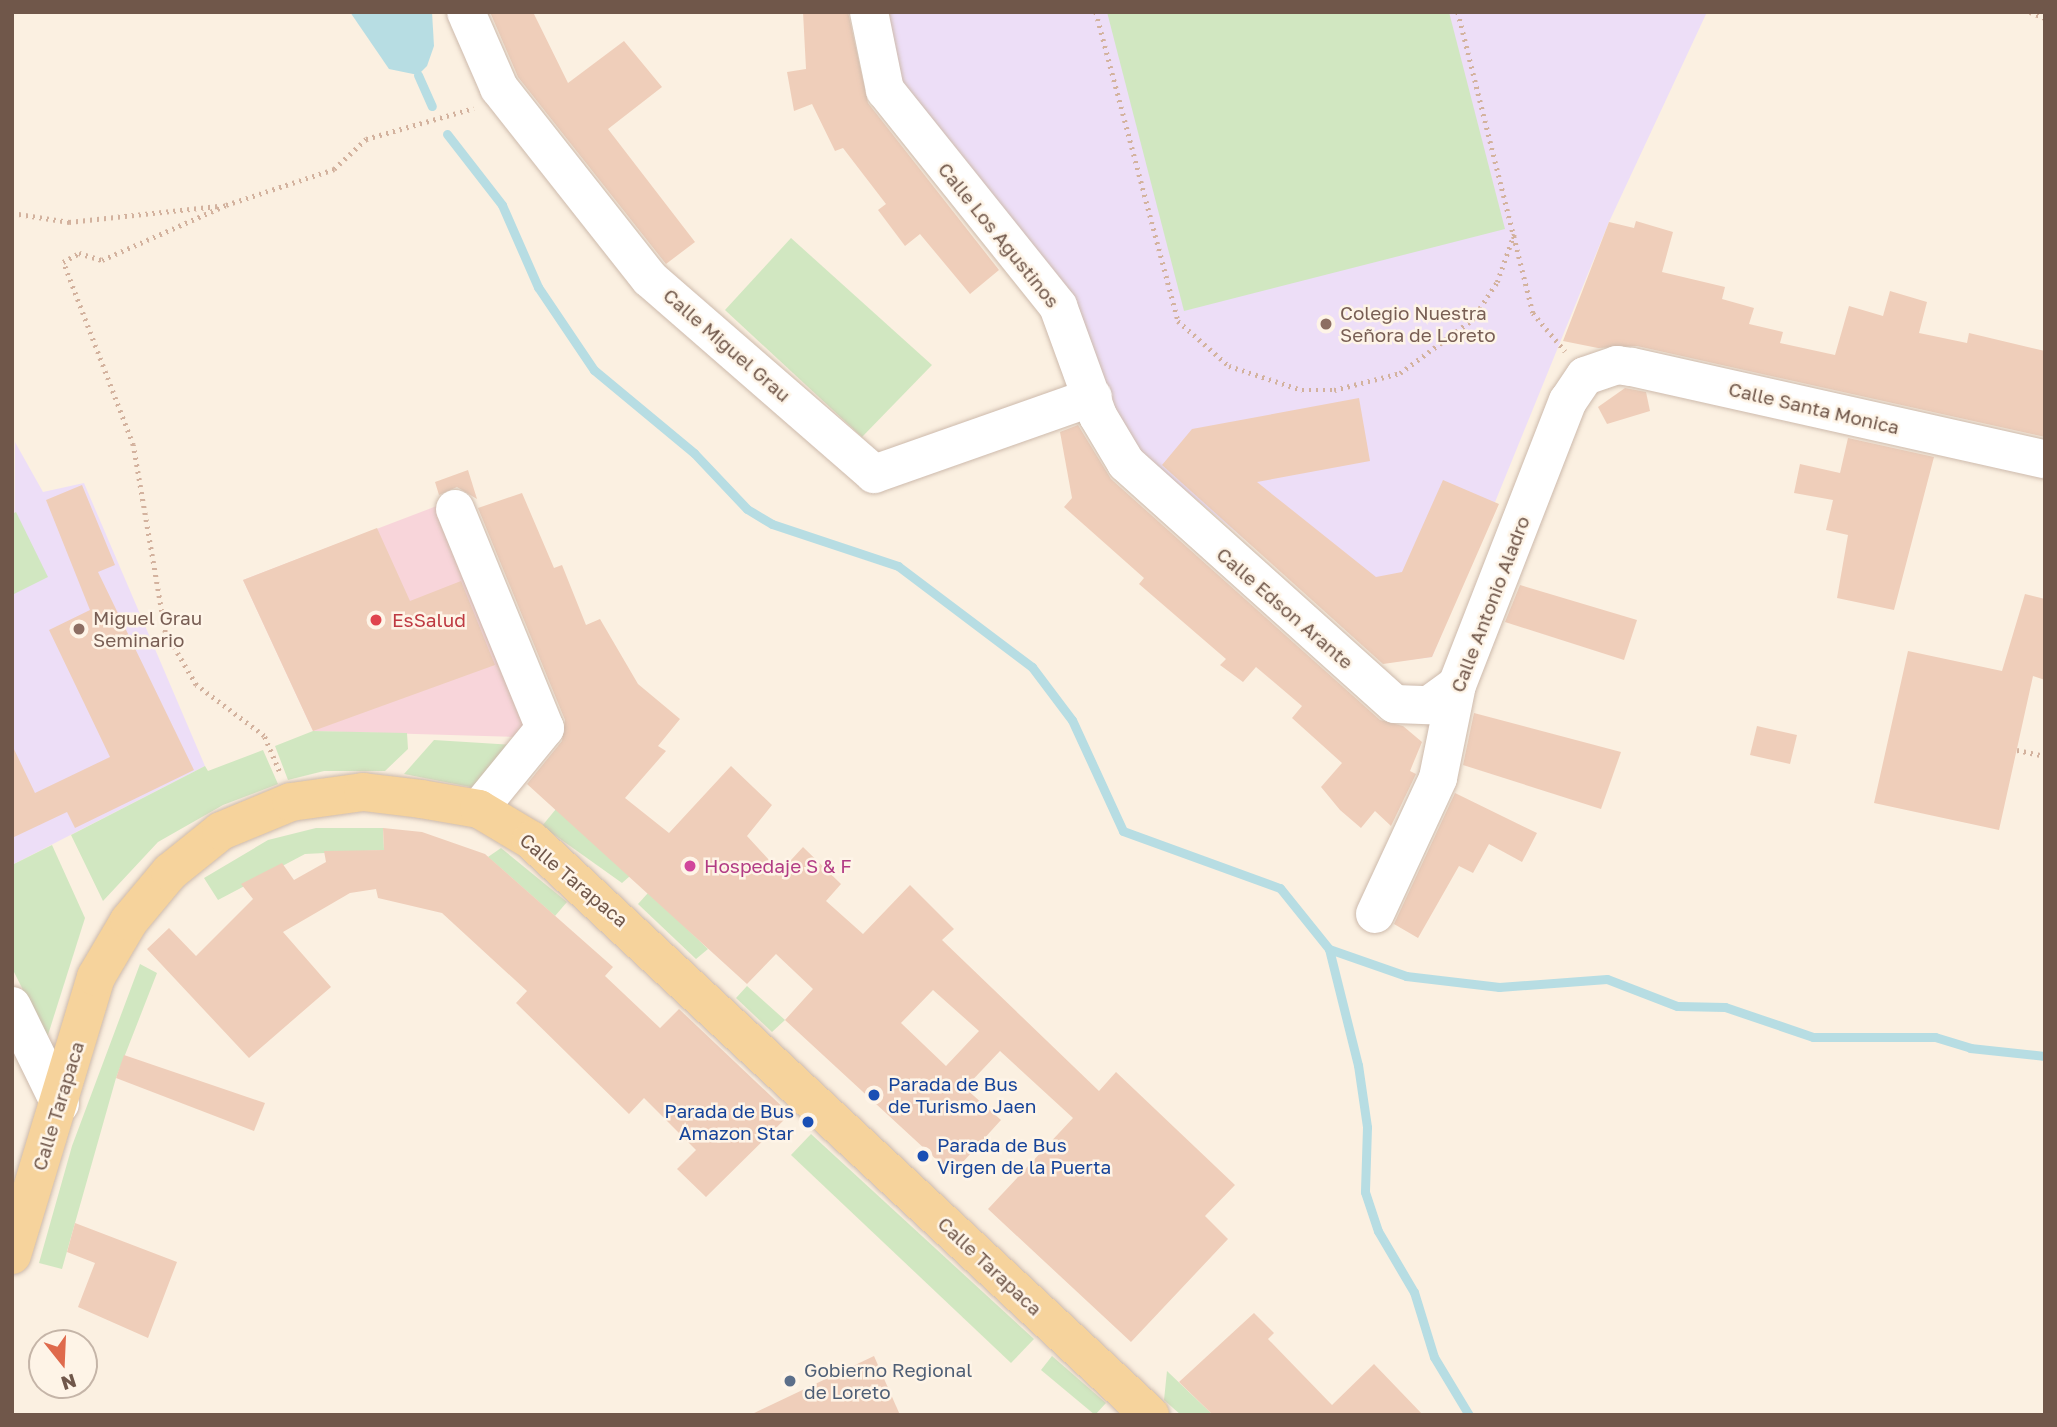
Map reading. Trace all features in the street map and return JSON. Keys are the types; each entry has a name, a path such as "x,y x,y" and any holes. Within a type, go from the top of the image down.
{"main road":[{"name":"Calle Tarapaca","path":"12,1255 60,1104 96,977 129,920 170,872 221,831 291,802 363,792 479,810 531,840 597,896 1150,1415"}],"street":[{"name":"Calle Miguel Grau","path":"466,12 499,88 650,279 874,474 1093,397"},
{"name":"Calle Los Agustinos","path":"869,12 877,71 896,109 1058,306 1093,397 1126,463"},
{"name":"Calle Santa Monica","path":"1585,376 1632,367 2045,459"},
{"name":"Calle Antonio Aladro","path":"1375,914 1438,778 1457,685 1568,401 1585,376"},
{"name":"Calle Edson Arante","path":"1126,463 1395,704 1429,705 1457,685"},
{"path":"455,509 545,728 479,810"},
{"path":"12,1006 60,1104"}],"path":[{"path":"1096,12 1178,321 1229,366 1301,390 1334,390 1400,373 1472,320 1497,282 1514,234"},
{"path":"1458,12 1533,313 1585,376"},
{"path":"2030,12 2045,18"},
{"path":"291,802 264,736 196,685 165,632 133,445 63,262 79,253 102,260 226,205 334,169 366,139 471,110 499,88"},
{"path":"12,213 69,222 226,205"},
{"path":"2017,750 2045,756"}],"shaded area":[{"name":"Colegio Nuestra Señora de Loreto","path":"890,12 1707,12 1609,222 1432,657 1392,662 1135,448 900,81 890,49"},
{"name":"Miguel Grau Seminario","path":"15,442 43,492 84,483 205,766 12,865"},
{"name":"EsSalud","path":"442,504 538,730 517,737 313,731 243,580"}],"green space":[{"path":"1107,12 1449,12 1505,229 1184,311"},
{"path":"791,238 932,365 862,437 725,310"},
{"path":"16,512 48,577 12,595 12,514"},
{"path":"313,731 407,733 408,749 385,771 324,771 288,780 275,746"},
{"path":"434,740 515,745 486,790 404,774"},
{"path":"263,750 278,784 223,805 158,842 103,901 71,835 205,766 208,771"},
{"path":"556,809 630,876 622,883 542,826"},
{"path":"316,828 383,828 384,850 305,854 218,900 204,878 268,840"},
{"path":"52,845 85,918 47,1038 12,968 12,865"},
{"path":"501,848 567,902 555,916 488,857"},
{"path":"648,893 708,949 696,959 638,904"},
{"path":"140,964 157,973 116,1078 62,1269 39,1263 72,1146"},
{"path":"747,986 785,1020 772,1032 736,998"},
{"path":"811,1134 1034,1339 1011,1363 791,1155"},
{"path":"1052,1356 1106,1403 1095,1415 1041,1370"},
{"path":"1167,1371 1213,1415 1181,1415 1164,1400"}],"water":[{"path":"350,12 432,12 434,46 427,66 418,75 389,69"}],"building":[{"path":"490,12 533,12 568,83 624,41 662,87 608,129 695,242 666,264 518,77"},
{"path":"803,12 848,12 868,103 999,270 970,294 920,234 905,246 878,210 886,204 843,148 835,151 812,104 794,111 787,72 806,69"},
{"path":"1636,221 1673,232 1662,272 1725,287 1722,299 1754,308 1749,324 1783,332 1780,343 1835,355 1849,306 1883,316 1890,291 1927,302 1919,333 1967,343 1969,333 2045,351 2045,437 1637,346 1598,348 1563,341 1609,222 1634,228"},
{"path":"1625,388 1646,392 1650,411 1607,424 1598,407"},
{"path":"1359,398 1370,461 1257,482 1376,577 1402,572 1443,480 1499,504 1432,657 1383,664 1162,465 1192,429"},
{"path":"1078,425 1111,479 1380,720 1403,726 1422,742 1410,771 1416,774 1391,826 1375,811 1361,828 1340,810 1321,787 1342,763 1292,718 1302,706 1256,667 1243,682 1220,665 1226,659 1139,584 1144,578 1064,507 1072,498 1060,432"},
{"path":"1848,438 1934,457 1894,610 1837,598 1848,535 1826,530 1833,500 1794,493 1800,464 1840,473"},
{"path":"468,470 477,499 457,487 439,495 435,482"},
{"path":"82,485 115,565 98,572 194,770 75,828 67,812 12,838 12,745 35,793 110,757 49,630 90,610 46,500"},
{"path":"522,493 554,568 562,565 586,625 600,619 638,684 680,719 658,746 666,751 625,798 669,833 731,766 772,805 747,836 780,872 803,847 841,884 826,901 863,934 910,885 954,929 942,940 1099,1091 1116,1072 1235,1185 1205,1216 1228,1239 1131,1342 988,1209 1073,1118 1000,1051 965,1088 1001,1120 952,1174 785,1020 813,989 776,954 747,984 527,784 562,741 565,720 478,508","holes":["933,990 979,1031 946,1066 901,1023"]},
{"name":"EsSalud","path":"377,528 410,601 461,581 495,665 313,731 243,580"},
{"path":"1520,585 1637,620 1624,660 1505,622"},
{"path":"2025,594 2045,599 2045,680 2033,676 1999,830 1874,803 1908,651 2002,671"},
{"path":"1474,713 1621,752 1601,809 1463,765"},
{"path":"1757,726 1797,735 1790,764 1750,755"},
{"path":"1455,793 1537,833 1522,862 1489,844 1473,873 1459,866 1418,938 1394,924"},
{"path":"383,828 422,832 485,854 613,967 605,976 660,1028 679,1009 790,1114 706,1197 677,1169 696,1150 644,1098 629,1114 516,1003 527,991 442,913 378,898 376,889 350,893 283,932 331,987 249,1058 147,949 169,928 196,956 253,899 241,884 282,863 294,880 326,862 324,851 384,850"},
{"path":"124,1055 265,1103 254,1131 116,1078"},
{"path":"75,1223 177,1262 148,1338 78,1307 95,1263 67,1252"},
{"path":"1254,1313 1274,1333 1268,1339 1332,1405 1374,1364 1423,1415 1213,1415 1179,1382"},
{"path":"874,1356 900,1415 750,1415"}],"waterway":[{"path":"418,75 432,106"},
{"path":"447,134 502,205 538,287 594,370 694,453 747,509 772,524 898,566 1032,667 1072,720 1123,831 1280,888 1329,949 1406,976 1499,987 1607,979 1677,1006 1725,1007 1813,1037 1935,1037 1970,1048 2045,1056"},
{"path":"1329,949 1358,1065 1367,1127 1365,1192 1378,1231 1414,1292 1434,1357 1469,1415"}],"place":[{"name":"Colegio Nuestra Señora de Loreto","path":"1326,324"},
{"name":"EsSalud","path":"376,620"},
{"name":"Miguel Grau Seminario","path":"79,629"},
{"name":"Hospedaje S & F","path":"690,866"},
{"name":"Parada de Bus de Turismo Jaen","path":"874,1095"},
{"name":"Parada de Bus Amazon Star","path":"808,1122"},
{"name":"Parada de Bus Virgen de la Puerta","path":"923,1156"},
{"name":"Gobierno Regional de Loreto","path":"790,1381"}]}
